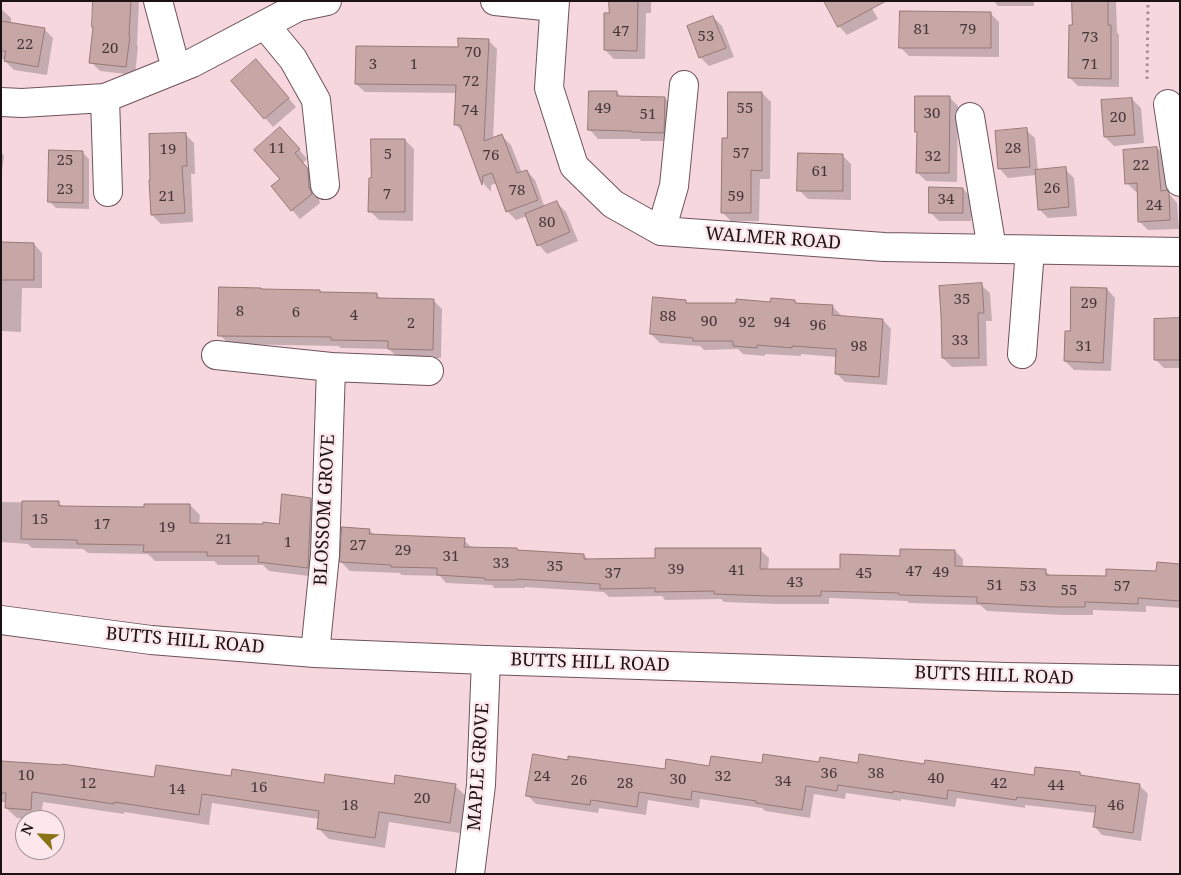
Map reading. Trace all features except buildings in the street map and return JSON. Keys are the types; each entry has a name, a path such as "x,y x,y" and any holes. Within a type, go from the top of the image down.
{"street":[{"path":"158,1 176,69"},
{"path":"1,102 22,104 105,98 192,63 298,7 327,1"},
{"path":"495,1 555,4"},
{"name":"WALMER ROAD","path":"555,4 549,88 574,166 613,204 662,232 884,247 1180,252"},
{"path":"265,24 293,59 316,100 325,185"},
{"path":"662,232 674,186 684,85"},
{"path":"105,98 108,192"},
{"path":"1168,104 1180,182"},
{"path":"970,117 992,249"},
{"path":"1022,354 1030,250"},
{"path":"216,355 331,367 429,370"},
{"name":"BLOSSOM GROVE","path":"314,653 325,555 331,367"},
{"name":"BUTTS HILL ROAD","path":"1,620 151,640 314,653 996,676 1180,680"},
{"name":"MAPLE GROVE","path":"470,874 481,785 486,660"}],"path":[{"path":"1146,79 1148,1"}]}
